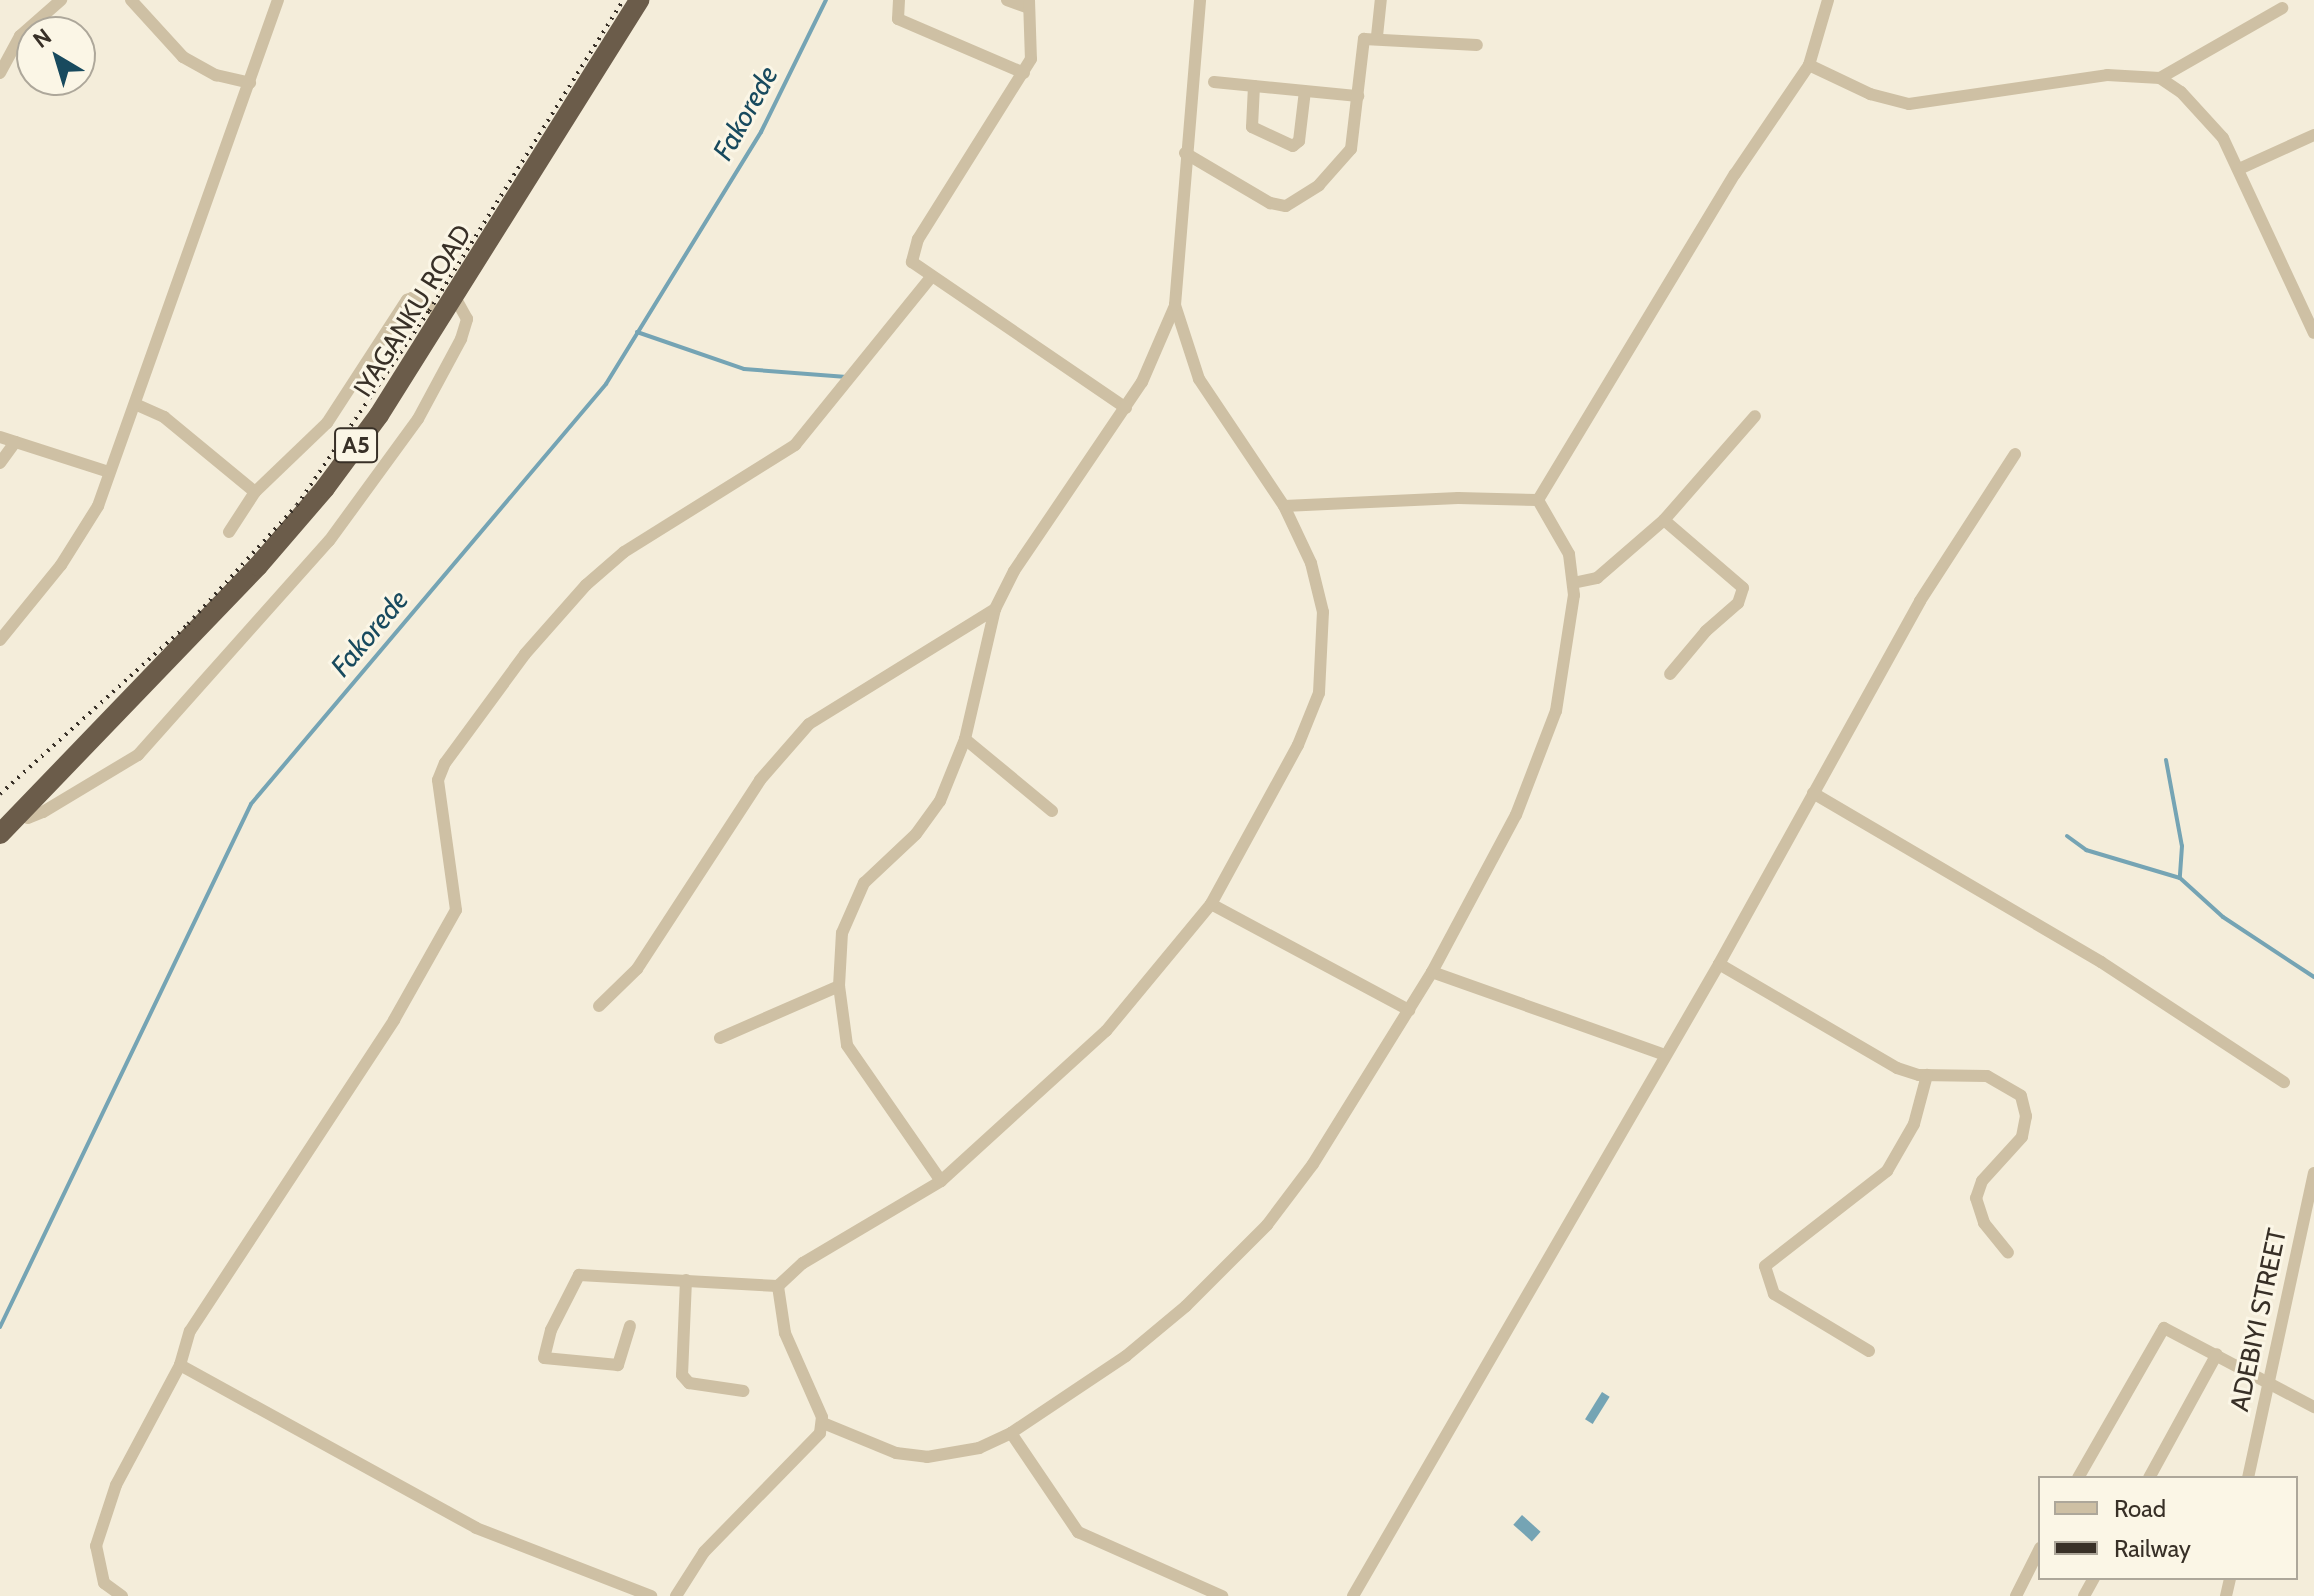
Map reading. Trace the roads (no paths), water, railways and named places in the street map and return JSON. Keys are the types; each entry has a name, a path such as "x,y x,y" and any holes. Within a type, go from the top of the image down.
{"highway":[{"name":"IYAGANKU ROAD","path":"0,834 297,522 379,415 639,0"}],"street":[{"path":"0,73 20,36 61,0"},
{"path":"131,0 183,57 216,75 250,83"},
{"path":"0,640 80,538 109,472 278,0"},
{"path":"899,0 898,19 1024,73"},
{"path":"1007,0 1029,4 1034,36 1024,73 918,239 912,262 930,278 1126,408"},
{"path":"941,1181 853,1057 839,986 842,933 856,896 928,820 965,739 995,609 1014,571 1126,408 1157,356 1175,305 1185,153 1200,0"},
{"path":"1377,36 1381,0"},
{"path":"1538,500 1735,174 1809,65 1828,0"},
{"path":"1809,65 1870,94 1909,104 2107,75 2160,78 2282,8"},
{"path":"1185,153 1270,203 1286,206 1319,185 1351,149 1361,43 1377,36 1477,45"},
{"path":"2160,78 2211,123 2239,169 2314,333"},
{"path":"1214,82 1358,96"},
{"path":"1254,86 1252,127 1293,146 1299,141 1305,91"},
{"path":"2239,169 2314,135"},
{"path":"122,1596 98,1572 96,1546 133,1448 180,1365 190,1331 394,1020 449,929 457,899 438,780 460,741 586,585 624,552 795,445 930,278"},
{"path":"19,813 28,818 43,812 138,755 329,541 418,419 461,339 467,319 454,296"},
{"path":"229,532 255,492 327,423 407,300 412,298 443,314"},
{"path":"630,1326 618,1365 544,1358 551,1330 579,1275 778,1286 803,1263 941,1181 1095,1043 1211,904 1298,745 1323,674 1320,586 1284,506 1199,379 1175,305"},
{"path":"135,404 164,417 255,492"},
{"path":"1573,583 1597,578 1664,520 1755,416"},
{"path":"0,437 109,472"},
{"path":"0,463 15,442"},
{"path":"1353,1596 1719,964 1937,572 1961,544 2015,454"},
{"path":"1284,506 1458,498 1538,500"},
{"path":"778,1286 785,1333 823,1423 878,1448 927,1457 979,1448 1011,1433 1126,1356 1227,1269 1313,1164 1409,1010 1432,972 1544,754 1565,669 1573,583 1569,554 1538,500"},
{"path":"1664,520 1743,588 1738,603 1706,631 1670,674"},
{"path":"599,1006 637,969 760,780 809,724 995,609"},
{"path":"965,739 1052,811"},
{"path":"1813,793 2114,970 2284,1082"},
{"path":"1211,904 1409,1010"},
{"path":"1719,964 1897,1068 1927,1075 1987,1076 2021,1096 2026,1116 2022,1137 1982,1181 1976,1198 1984,1223 2008,1253"},
{"path":"1432,972 1665,1055"},
{"path":"720,1038 839,986"},
{"path":"1869,1351 1774,1294 1765,1266 1887,1171 1914,1124 1927,1075"},
{"name":"ADEBIYI STREET","path":"2248,1476 2266,1381 2314,1173"},
{"path":"686,1280 682,1375 689,1383 743,1391"},
{"path":"2079,1476 2159,1331 2175,1330 2314,1407"},
{"path":"2150,1476 2217,1354"},
{"path":"180,1365 476,1528 651,1596"},
{"path":"676,1596 704,1552 814,1442 823,1423"},
{"path":"1011,1433 1078,1532 1222,1596"},
{"path":"2016,1596 2038,1552"}],"water":[{"path":"1602,1392 1610,1397 1593,1424 1585,1419"},
{"path":"1522,1515 1541,1532 1532,1541 1513,1525"}],"waterway":[{"name":"Fakorede","path":"0,1327 251,804 606,384 761,132 826,0"},
{"path":"637,332 744,369 847,377"},
{"path":"2166,760 2182,846 2180,878"},
{"path":"2067,836 2086,850 2180,878 2223,917 2314,977"}],"railway":[{"path":"0,794 188,624 297,505 429,311 623,0"}]}
